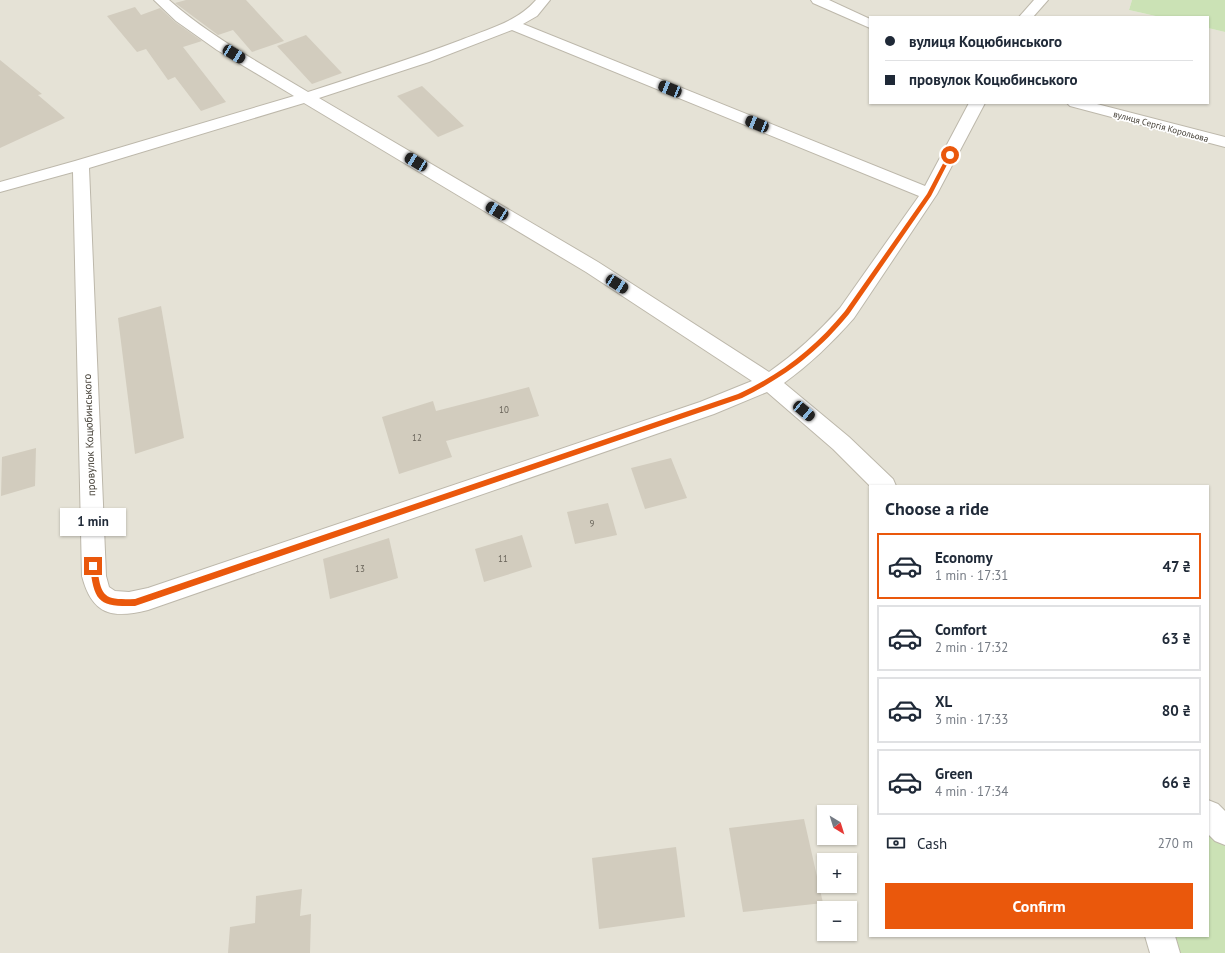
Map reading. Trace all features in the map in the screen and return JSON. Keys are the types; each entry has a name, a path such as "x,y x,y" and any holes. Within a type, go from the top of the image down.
{"street":[{"path":"161,0 181,18 222,47 592,267 769,382 841,443 884,485"},
{"path":"0,187 81,165 307,97 424,59 512,25 532,13 543,0"},
{"path":"818,0 869,24"},
{"path":"1027,16 1041,0"},
{"path":"512,25 929,194"},
{"name":"провулок Коцюбинського","path":"81,165 93,566 95,585 99,593 112,603 135,602 707,408 740,396 769,382 794,365 832,330 847,313 929,194 976,104"},
{"name":"вулиця Сергія Корольова","path":"1079,104 1225,142"},
{"path":"1160,937 1165,953"}],"shaded area":[{"path":"0,0 1132,0 1129,10 1156,16 869,16 869,104 1209,104 1209,28 1225,32 1225,953 0,953"}],"green space":[{"path":"1132,0 1225,0 1225,32 1209,28 1209,16 1156,16 1129,10"},
{"path":"1209,815 1225,825 1225,953 1165,953 1160,937 1209,937"}],"building":[{"path":"186,0 246,0 284,41 252,52 233,30 218,35 175,3"},
{"path":"135,7 141,15 160,8 175,22 202,41 183,47 226,102 201,111 175,77 168,80 146,49 137,52 107,16"},
{"path":"306,35 342,73 312,84 277,46"},
{"path":"0,60 42,94 38,95 65,118 0,148"},
{"path":"422,86 464,126 438,137 397,96"},
{"path":"161,306 184,438 135,454 118,318"},
{"path":"529,387 539,416 446,441 452,457 399,474 382,417 433,401 436,411"},
{"path":"36,448 35,486 1,496 2,457"},
{"path":"671,458 687,498 645,509 631,468"},
{"path":"608,503 617,535 575,544 567,512"},
{"path":"522,535 532,567 484,582 475,549"},
{"path":"389,538 398,578 330,599 323,559"},
{"path":"804,819 817,876 817,893 821,893 823,901 817,901 817,904 743,912 729,828"},
{"path":"676,847 685,917 599,929 592,858"},
{"path":"302,889 300,916 311,914 310,953 228,953 230,927 255,923 256,896"}],"route":[{"path":"93,566 95,585 99,593 105,599 112,603 123,604 135,602 740,396 769,382 794,365 814,348 847,313 929,194 950,155"}]}
